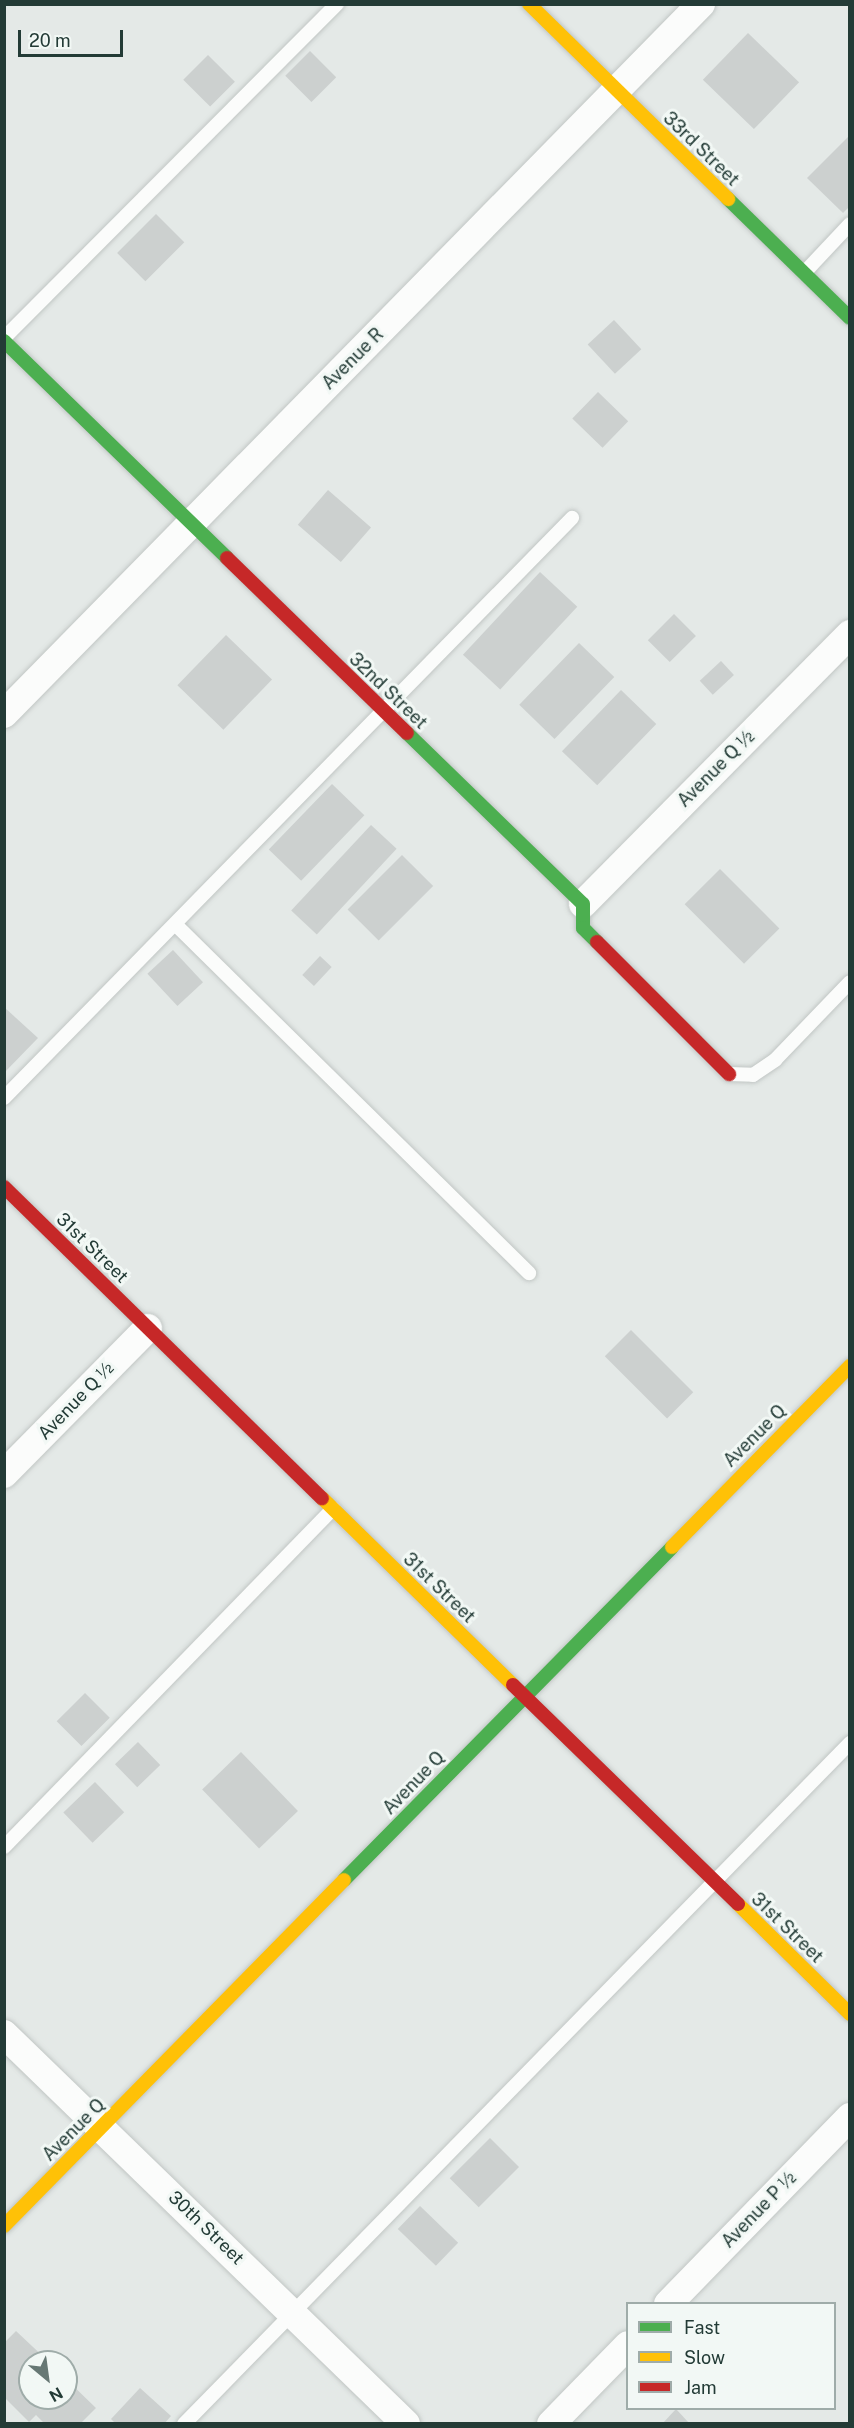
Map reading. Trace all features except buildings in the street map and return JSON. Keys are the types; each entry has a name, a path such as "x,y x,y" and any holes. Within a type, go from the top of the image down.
{"street":[{"name":"33rd Street","path":"529,4 849,318"},
{"name":"Avenue R","path":"4,714 701,4"},
{"name":"32nd Street","path":"4,339 382,711 583,904"},
{"name":"Avenue Q ½","path":"583,904 849,634"},
{"path":"583,904 583,928 729,1074"},
{"name":"31st Street","path":"4,1187 849,2014"},
{"name":"Avenue Q ½","path":"4,1474 148,1328"},
{"name":"Avenue Q","path":"4,2226 849,1366"},
{"name":"30th Street","path":"4,2034 406,2424"},
{"name":"Avenue P ½","path":"670,2302 849,2117"},
{"path":"551,2424 626,2346"}],"lane":[{"path":"4,339 338,4"},
{"path":"804,274 849,224"},
{"path":"4,1098 176,925 572,518"},
{"path":"176,925 529,1273"},
{"path":"729,1074 753,1075 775,1060 849,982"},
{"path":"4,1847 333,1509"},
{"path":"184,2424 849,1743"}],"traffic: fast":[{"path":"728,199 850,318"},
{"path":"4,341 227,558"},
{"path":"407,733 583,904 583,928 597,942"},
{"path":"344,1880 672,1547"}],"traffic: slow":[{"path":"529,4 728,199"},
{"path":"672,1547 850,1366"},
{"path":"322,1498 513,1685"},
{"path":"4,2226 344,1880"},
{"path":"738,1904 850,2014"}],"traffic: jam":[{"path":"227,558 407,733"},
{"path":"597,942 729,1074"},
{"path":"4,1187 322,1498"},
{"path":"513,1685 738,1904"}]}
